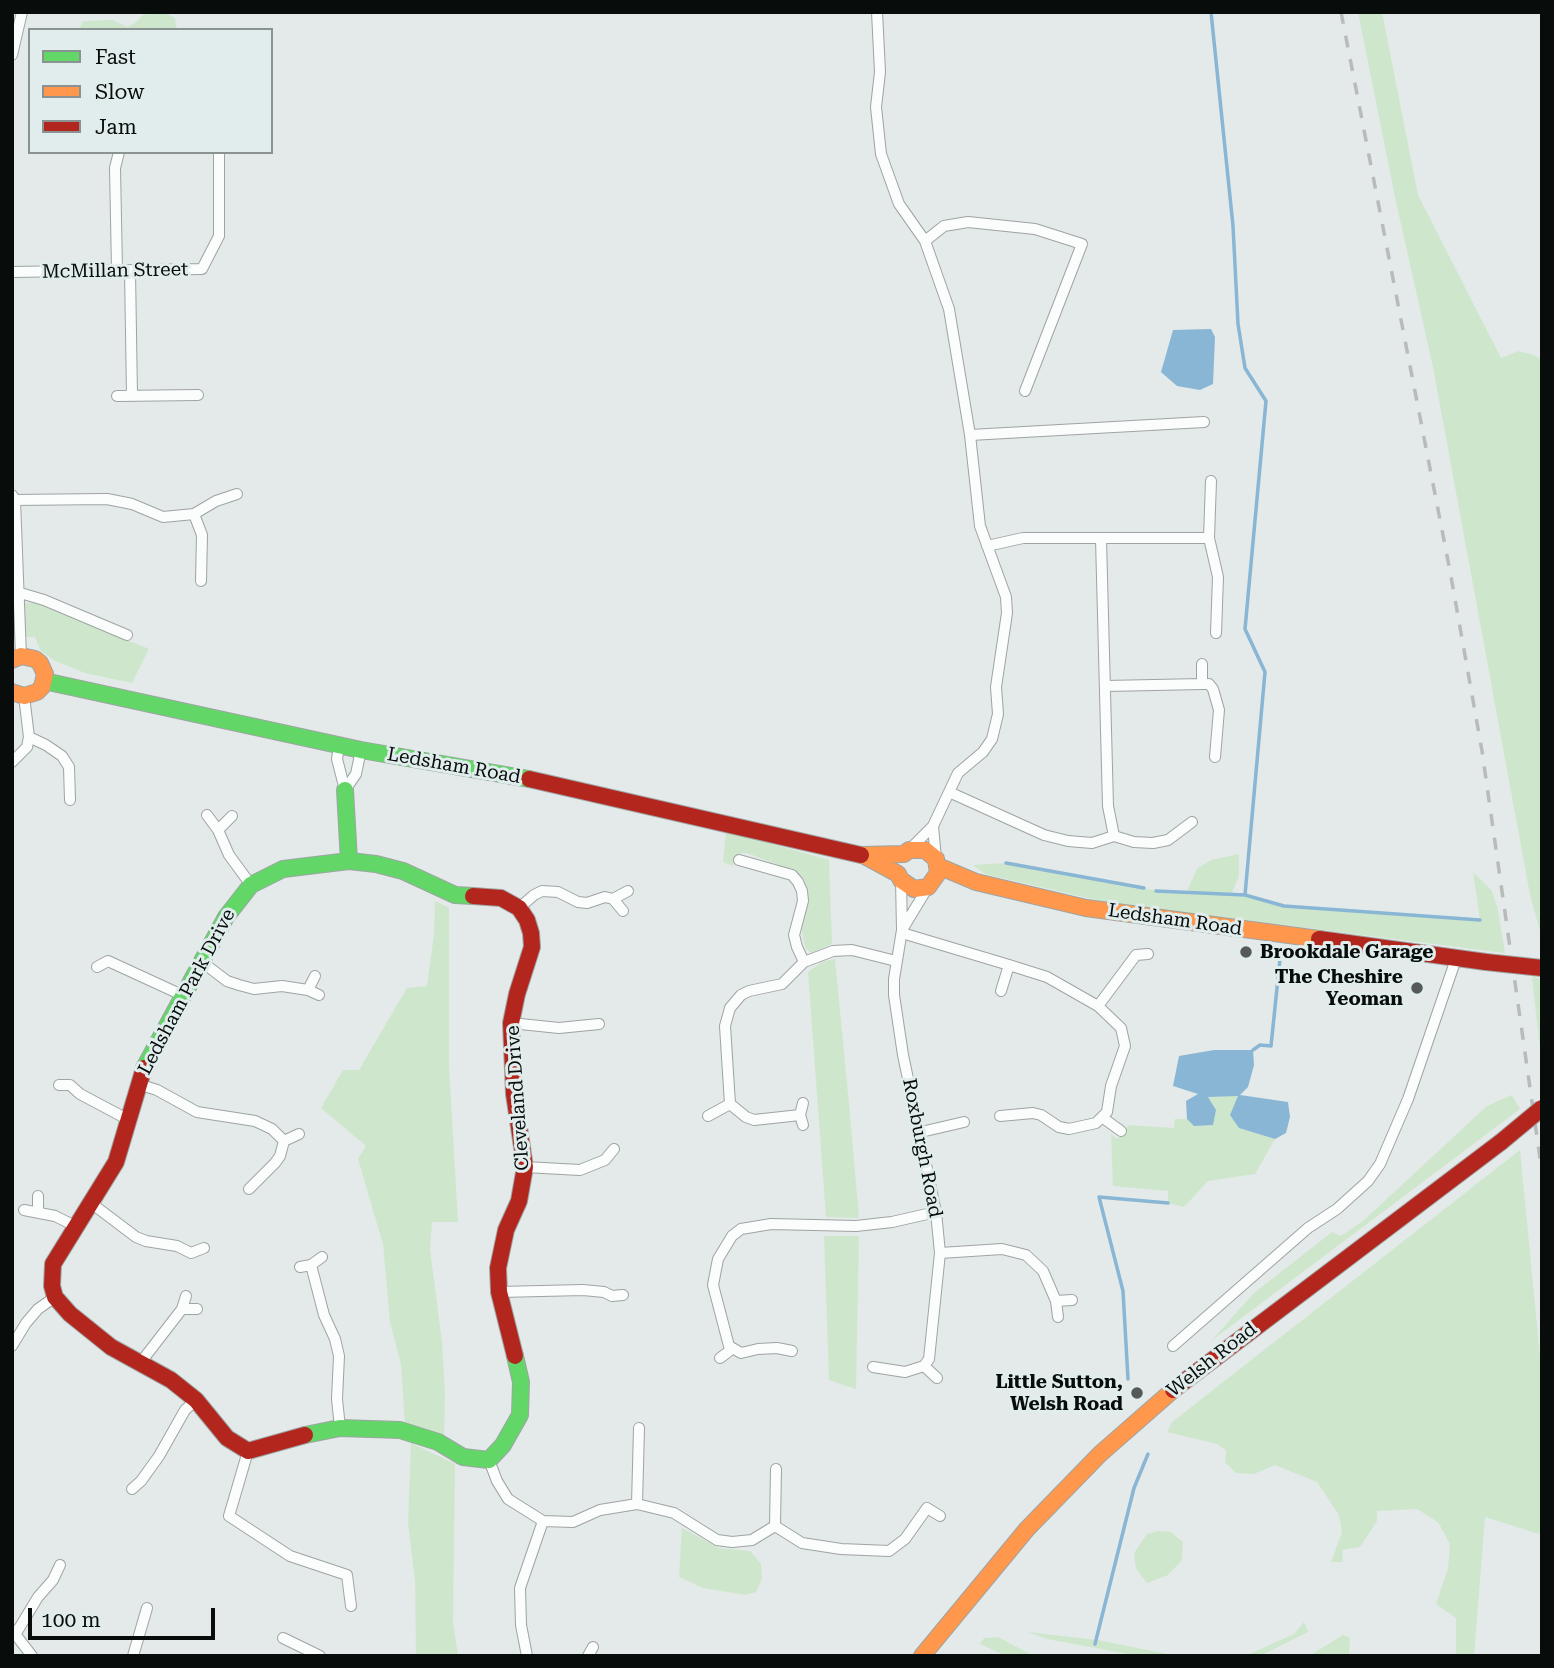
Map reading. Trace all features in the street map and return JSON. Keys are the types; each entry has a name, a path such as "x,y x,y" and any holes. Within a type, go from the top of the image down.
{"main road":[{"path":"17,658 30,656 40,663 45,674 37,692 18,694"},
{"name":"Ledsham Road","path":"44,681 339,746 554,783 863,855 925,850 937,863 976,882 1086,908 1456,959 1542,968"},
{"path":"345,790 349,861 403,871 455,895 500,898 519,908"},
{"path":"899,877 897,867 906,852"},
{"name":"Ledsham Road","path":"863,855 914,889 930,885 976,882"},
{"name":"Ledsham Park Drive","path":"55,1297 52,1286 53,1264 116,1162 147,1061 226,917 251,885 283,869 349,861"},
{"path":"930,885 938,873 937,863"},
{"name":"Cleveland Drive","path":"489,1460 503,1446 514,1428 522,1401 521,1382 499,1292 501,1249 519,1201 525,1167 513,1094 511,1023 532,947 527,919 519,908"},
{"name":"Welsh Road","path":"922,1656 1027,1529 1100,1454 1183,1381 1501,1142 1542,1108"},
{"path":"55,1297 62,1307 111,1347 171,1380 196,1400 227,1438 248,1451 340,1428 400,1430 438,1442 463,1457 489,1460"}],"street":[{"path":"12,55 22,12"},
{"path":"877,12 880,72 876,107 881,153 899,204 925,241 949,309 970,435 980,526 1006,597 1007,613 996,687 998,713 992,739 987,748 958,773 933,826 906,852"},
{"path":"117,270 115,168 118,154"},
{"name":"McMillan Street","path":"12,272 202,269 219,236 219,154"},
{"path":"925,241 944,226 968,222 1035,229 1082,244 1025,391"},
{"path":"130,271 132,395"},
{"path":"117,396 198,395"},
{"path":"970,435 1204,422"},
{"path":"1211,481 1209,538 1218,577 1216,633"},
{"path":"17,658 13,498 107,499 132,504 163,517 194,514 216,501 237,494"},
{"path":"194,514 201,535 201,581"},
{"path":"987,546 1023,538 1209,538"},
{"path":"1101,539 1108,806 1114,836"},
{"path":"15,592 44,600 127,635"},
{"path":"1202,664 1202,684"},
{"path":"1106,687 1209,684 1213,688 1220,710 1215,757"},
{"path":"12,762 27,747 29,737 18,694"},
{"path":"29,737 62,756 69,767 71,800"},
{"path":"339,746 337,759 345,790"},
{"path":"345,790 356,774 361,750"},
{"path":"59,781 71,779"},
{"path":"949,792 1044,835 1091,843 1114,836 1134,842 1153,843 1168,840 1192,822"},
{"path":"207,815 218,830 229,855 251,885"},
{"path":"218,830 232,816"},
{"path":"933,826 937,863"},
{"path":"739,860 792,876 798,882 803,901 794,935 804,962"},
{"name":"Roxburgh Road","path":"899,877 902,932 894,995 903,1055 936,1212 940,1253 929,1359 924,1366"},
{"name":"Roxburgh Road","path":"902,932 930,885"},
{"path":"519,908 542,891 558,892 578,902 587,903 605,897 613,899 623,911"},
{"path":"613,899 628,891"},
{"path":"902,932 1047,977 1098,1006 1121,1028 1125,1046 1111,1086 1107,1112 1096,1124 1069,1129 1059,1127 1041,1115 1032,1113 1000,1116"},
{"path":"1098,1006 1142,955 1132,942"},
{"path":"803,1103 802,1120 754,1120 746,1118 730,1104 725,1026 730,1008 740,995 782,984 804,962 833,951 852,950 897,961"},
{"name":"Welsh Road","path":"1173,1346 1308,1228 1336,1209 1368,1181 1380,1164 1409,1099 1456,959"},
{"path":"97,967 108,961 182,995"},
{"path":"202,962 227,981 239,985 254,989 282,986 308,990 319,995"},
{"path":"1001,991 1009,965"},
{"path":"308,990 315,976"},
{"path":"511,1023 601,1029 606,1015"},
{"path":"67,1082 80,1094 129,1120"},
{"path":"138,1084 157,1090 197,1112 255,1121 272,1129 284,1141"},
{"path":"708,1116 730,1104"},
{"path":"1103,1118 1121,1130"},
{"path":"921,1132 964,1122"},
{"path":"284,1141 299,1134"},
{"path":"250,1189 280,1156 284,1141"},
{"path":"525,1167 580,1170 609,1165 614,1149"},
{"path":"38,1196 38,1211"},
{"path":"91,1203 136,1237 146,1241 177,1246 192,1258 204,1248"},
{"path":"24,1210 38,1211 75,1226"},
{"path":"792,1351 777,1348 741,1353 732,1349 726,1340 713,1285 714,1272 724,1246 741,1229 771,1224 856,1226 892,1222 936,1212"},
{"path":"940,1253 1002,1249 1026,1255 1043,1271 1056,1301 1058,1317"},
{"path":"322,1257 305,1266 335,1339 339,1356 337,1399 340,1428"},
{"path":"499,1292 604,1292 617,1296 612,1308"},
{"path":"141,1362 182,1309 186,1296"},
{"path":"12,1346 32,1316 55,1297"},
{"path":"1056,1301 1072,1300"},
{"path":"182,1309 197,1309"},
{"path":"720,1358 732,1349"},
{"path":"873,1367 905,1372 924,1366 937,1378"},
{"path":"132,1489 159,1456 185,1410 196,1400"},
{"path":"637,1504 639,1428"},
{"path":"248,1451 229,1516 290,1556 347,1575 351,1606"},
{"path":"489,1460 508,1499 542,1521 573,1522 600,1510 637,1504 674,1513 717,1540 752,1540 775,1527"},
{"path":"775,1527 776,1469"},
{"path":"141,1481 149,1492"},
{"path":"918,1500 940,1516"},
{"path":"775,1527 802,1543 841,1549 889,1551 899,1546 928,1508"},
{"path":"527,1656 521,1625 520,1588 542,1521"},
{"path":"32,1656 14,1633 53,1580 60,1565"},
{"path":"133,1656 147,1608"},
{"path":"283,1638 303,1652 320,1656"}],"green space":[{"path":"1358,12 1382,12 1418,195 1501,358 1519,351 1542,360 1542,938 1530,895 1433,367"},
{"path":"166,13 175,18 177,28 80,28 83,21 113,20 127,27 143,15"},
{"path":"12,603 38,603 149,649 132,683 85,673 55,661 40,650 35,637 12,637"},
{"path":"726,831 829,860 832,944 811,953 805,947 801,925 808,898 802,877 794,871 747,853 741,853 733,866 723,862"},
{"path":"1239,854 1239,876 1231,895 1245,895 1284,906 1480,920 1473,872 1492,891 1505,953 1109,903 985,874 973,865 1006,863 1163,892 1186,893 1197,869 1211,860"},
{"path":"435,901 449,908 449,1066 458,1222 432,1222 430,1249 442,1342 444,1436 405,1425 401,1364 390,1322 383,1244 358,1159 366,1146 321,1108 343,1070 359,1070 407,988 427,986"},
{"path":"835,959 859,1218 826,1217 808,972 822,962"},
{"path":"1532,977 1542,979 1542,1067"},
{"path":"1239,1095 1239,1128 1275,1139 1255,1174 1208,1181 1184,1207 1168,1203 1168,1191 1113,1186 1111,1134 1117,1139 1129,1125 1174,1128 1175,1119 1187,1119 1194,1126 1208,1097"},
{"path":"1512,1095 1520,1109 1211,1341 1254,1293 1332,1232 1341,1236 1363,1221 1487,1106"},
{"path":"1520,1150 1542,1377 1542,1535 1485,1517 1474,1656 1456,1656 1456,1618 1436,1604 1448,1568 1450,1544 1438,1522 1417,1509 1377,1511 1377,1521 1360,1547 1342,1550 1343,1562 1331,1562 1342,1532 1339,1515 1317,1482 1275,1465 1254,1474 1236,1473 1225,1462 1226,1450 1217,1444 1167,1432 1172,1422"},
{"path":"824,1236 859,1236 856,1389 829,1380"},
{"path":"411,1443 455,1464 453,1622 458,1656 416,1656 415,1582 408,1523"},
{"path":"682,1528 719,1548 750,1551 761,1564 762,1578 756,1592 746,1595 703,1588 679,1577"},
{"path":"1171,1532 1183,1542 1182,1560 1168,1575 1147,1583 1136,1569 1134,1553 1147,1534"},
{"path":"1304,1622 1308,1632 1260,1656 1245,1656 1294,1634"},
{"path":"1028,1632 1097,1640 1178,1656 1139,1656 1047,1639"},
{"path":"1343,1635 1350,1638 1349,1656 1309,1656"},
{"path":"998,1637 1039,1656 1006,1656 980,1644 984,1638"}],"water":[{"path":"1211,329 1215,337 1213,384 1200,390 1177,386 1161,372 1173,330"},
{"path":"1214,1050 1253,1050 1254,1065 1248,1087 1240,1095 1288,1102 1290,1117 1286,1133 1275,1139 1239,1128 1230,1115 1238,1096 1208,1097 1216,1110 1213,1125 1194,1126 1187,1119 1186,1101 1198,1094 1173,1086 1179,1056"}],"waterway":[{"path":"1156,891 1245,895 1265,672 1245,629 1266,401 1245,368 1238,324 1233,226 1211,12"},
{"path":"1006,863 1144,888"},
{"path":"1245,895 1284,906 1480,920"},
{"path":"1253,1050 1260,1045 1271,1046 1280,959"},
{"path":"1128,1379 1123,1291 1099,1197 1168,1203"},
{"path":"1095,1644 1134,1488 1148,1454"}],"railway":[{"path":"1341,12 1450,571 1482,751 1542,1172"}],"traffic: fast":[{"path":"44,681 361,750 529,779"},
{"path":"144,1068 226,917 251,885 283,869 349,861 345,790"},
{"path":"349,861 403,871 455,895 473,896"},
{"path":"305,1435 340,1428 400,1430 438,1442 463,1457 489,1460 503,1445 520,1415 521,1382 515,1356"}],"traffic: slow":[{"path":"12,660 21,656 35,659 45,674 42,687 37,692 24,696 12,692"},
{"path":"861,855 904,854 909,850 925,850 936,859 938,873 928,887 914,889 901,880 898,874 863,855"},
{"path":"938,866 976,882 1086,908 1319,939"},
{"path":"922,1656 1027,1529 1100,1454 1173,1390"}],"traffic: jam":[{"path":"529,779 861,855"},
{"path":"473,896 501,898 519,908 531,933 532,947 511,1023 514,1094 525,1167 519,1201 506,1230 498,1268 499,1292 515,1356"},
{"path":"1319,939 1486,962"},
{"path":"1486,962 1542,968"},
{"path":"144,1068 116,1162 53,1264 52,1286 55,1297 70,1314 111,1347 171,1380 196,1400 227,1438 248,1451 305,1435"},
{"path":"1501,1142 1542,1108"},
{"path":"1173,1390 1501,1142"}],"place":[{"name":"Brookdale Garage","path":"1246,952"},
{"name":"The Cheshire Yeoman","path":"1417,988"},
{"name":"Little Sutton, Welsh Road","path":"1137,1393"}]}
